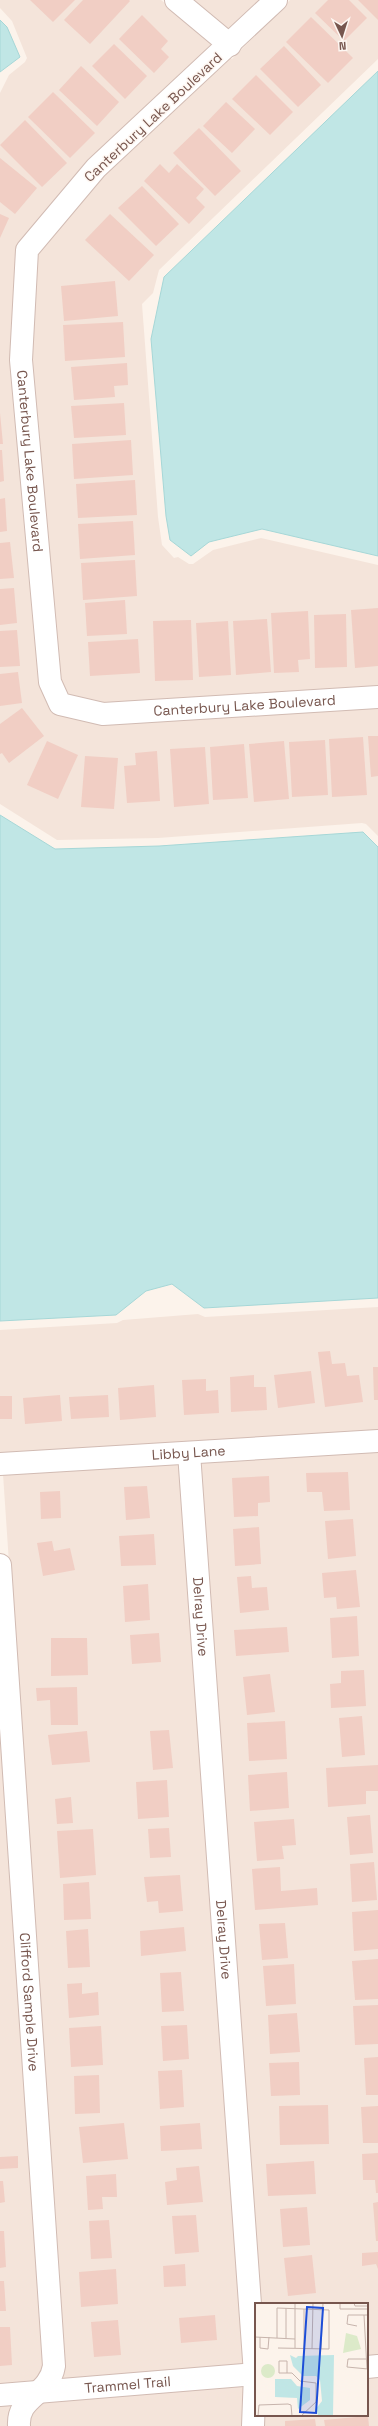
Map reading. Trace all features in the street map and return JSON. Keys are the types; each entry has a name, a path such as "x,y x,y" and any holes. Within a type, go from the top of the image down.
{"street":[{"path":"176,0 230,45"},
{"name":"Canterbury Lake Boulevard","path":"276,0 230,45 96,168 26,250 21,360 50,682 60,704 103,714 378,697"},
{"name":"Libby Lane","path":"0,1464 378,1441"},
{"name":"Delray Drive","path":"189,1453 255,2374 253,2426"},
{"name":"Clifford Sample Drive","path":"0,1565 54,2366 52,2377 41,2392 25,2402 19,2417 19,2426"},
{"path":"368,2367 378,2366"},
{"name":"Trammel Trail","path":"0,2395 255,2374"}],"shaded area":[{"path":"0,0 161,0 215,45 20,242 41,683 104,724 378,707 378,836 366,824 362,823 158,838 57,840 0,804 0,93 9,75 25,62 27,58 12,21 0,8"},
{"path":"191,0 262,0 229,32"},
{"path":"290,0 378,0 378,59 159,270 153,293 142,304 158,517 162,545 174,558 178,557 189,564 193,564 213,550 261,538 378,565 378,687 104,704 66,695 59,680 30,360 35,254 102,175 230,58 232,59"},
{"path":"378,1307 378,1431 0,1454 0,1330 117,1323 123,1320 198,1314 205,1317"},
{"path":"378,1451 378,2356 368,2357 368,2303 259,2303 199,1462"},
{"path":"181,1464 245,2365 60,2380 63,2365 3,1474"},
{"path":"0,1699 45,2365 36,2382 0,2385"},
{"path":"378,2376 378,2426 262,2426 263,2416 368,2416 368,2377"},
{"path":"245,2385 244,2426 28,2426 32,2409 44,2402"},
{"path":"14,2404 10,2426 0,2426 0,2405"}],"water":[{"path":"0,20 7,27 20,57 0,72"},
{"path":"378,71 378,556 262,529 209,542 191,556 170,540 166,516 151,339 164,277"},
{"path":"0,815 55,849 159,846 363,832 378,847 378,1298 204,1308 172,1284 146,1291 116,1315 0,1321"}],"building":[{"path":"30,0 75,0 53,22"},
{"path":"83,0 130,1 90,44 64,20"},
{"path":"328,0 349,0 367,18 344,41 315,13"},
{"path":"358,0 378,0 378,20"},
{"path":"142,15 168,41 161,49 169,57 154,73 119,39"},
{"path":"311,17 353,58 328,83 286,42"},
{"path":"114,44 147,76 125,99 92,66"},
{"path":"284,46 321,85 298,107 260,69"},
{"path":"81,66 119,102 97,126 59,90"},
{"path":"256,75 293,112 270,135 232,99"},
{"path":"53,92 95,133 70,158 28,117"},
{"path":"226,102 255,129 232,153 203,126"},
{"path":"25,120 67,163 42,187 0,145"},
{"path":"199,128 241,171 215,196 173,153"},
{"path":"0,158 37,188 15,214 0,202"},
{"path":"160,164 169,173 177,164 204,189 196,198 205,207 189,224 144,181"},
{"path":"142,186 179,224 156,246 118,208"},
{"path":"0,214 9,218 0,238"},
{"path":"110,214 154,255 129,281 85,240"},
{"path":"115,281 118,316 64,321 61,286"},
{"path":"123,322 125,357 65,361 63,325"},
{"path":"127,363 128,385 114,386 115,397 74,400 71,367"},
{"path":"124,403 126,435 74,438 71,406"},
{"path":"0,413 3,444 0,444"},
{"path":"131,440 133,475 74,479 72,444"},
{"path":"0,450 2,450 4,481 0,482"},
{"path":"135,480 137,515 78,518 76,484"},
{"path":"5,498 7,531 0,532 0,499"},
{"path":"133,521 135,555 80,559 78,524"},
{"path":"10,542 14,578 0,579 0,543"},
{"path":"135,560 137,596 83,600 81,563"},
{"path":"14,588 17,623 0,625 0,589"},
{"path":"125,600 127,634 87,636 85,603"},
{"path":"378,608 378,666 355,668 351,610"},
{"path":"308,611 310,659 298,660 299,672 274,673 271,613"},
{"path":"346,614 347,667 315,668 314,615"},
{"path":"267,619 271,672 236,675 233,621"},
{"path":"191,620 193,680 155,681 153,621"},
{"path":"228,621 231,675 199,677 196,623"},
{"path":"17,630 20,666 0,667 0,631"},
{"path":"138,639 140,673 90,676 88,642"},
{"path":"18,672 22,703 0,706 0,674"},
{"path":"22,708 44,736 9,763 2,753 0,754 0,724"},
{"path":"368,736 378,736 378,776 371,777"},
{"path":"363,737 367,795 332,797 329,739"},
{"path":"325,740 328,795 292,797 289,742"},
{"path":"47,741 78,755 58,799 27,785"},
{"path":"284,741 289,799 254,802 249,744"},
{"path":"244,744 248,798 213,800 210,747"},
{"path":"205,747 209,804 174,807 170,749"},
{"path":"157,751 160,801 127,803 124,766 136,765 135,753"},
{"path":"85,756 118,758 114,809 81,807"},
{"path":"330,1351 332,1364 345,1363 347,1376 359,1375 363,1402 325,1407 318,1352"},
{"path":"373,1367 378,1367 378,1400 374,1400"},
{"path":"311,1371 315,1403 278,1408 274,1375"},
{"path":"254,1375 254,1387 266,1387 267,1410 231,1412 230,1377"},
{"path":"206,1379 206,1391 218,1390 219,1413 184,1415 182,1380"},
{"path":"154,1385 156,1417 120,1420 118,1388"},
{"path":"60,1395 62,1421 25,1424 23,1398"},
{"path":"108,1395 109,1417 71,1419 69,1397"},
{"path":"0,1396 12,1396 12,1419 0,1419"},
{"path":"348,1472 350,1510 324,1511 322,1492 307,1492 306,1473"},
{"path":"269,1476 270,1502 258,1503 258,1516 234,1517 232,1478"},
{"path":"147,1486 150,1518 126,1520 124,1487"},
{"path":"60,1491 61,1518 41,1519 40,1492"},
{"path":"353,1519 356,1556 328,1559 325,1521"},
{"path":"259,1527 261,1564 235,1566 233,1529"},
{"path":"154,1534 156,1565 121,1566 119,1536"},
{"path":"52,1541 54,1551 70,1548 75,1570 43,1576 37,1543"},
{"path":"356,1570 360,1607 337,1609 336,1597 324,1598 322,1573"},
{"path":"251,1576 252,1588 267,1587 269,1610 240,1613 237,1577"},
{"path":"148,1584 150,1620 125,1622 123,1586"},
{"path":"357,1616 359,1656 332,1658 330,1618"},
{"path":"287,1627 289,1652 236,1656 234,1630"},
{"path":"159,1633 161,1662 132,1664 130,1635"},
{"path":"51,1638 87,1638 88,1675 51,1676"},
{"path":"364,1670 366,1706 331,1708 330,1684 341,1683 341,1671"},
{"path":"270,1674 275,1712 247,1715 243,1677"},
{"path":"77,1687 78,1725 51,1725 50,1700 37,1701 36,1688"},
{"path":"362,1716 365,1755 342,1757 339,1718"},
{"path":"285,1721 287,1759 249,1761 247,1723"},
{"path":"169,1730 173,1768 153,1770 150,1731"},
{"path":"87,1731 90,1762 52,1765 48,1735"},
{"path":"378,1765 378,1791 366,1791 366,1804 328,1807 326,1768"},
{"path":"287,1772 289,1808 250,1811 248,1775"},
{"path":"167,1780 169,1817 138,1819 136,1782"},
{"path":"71,1797 73,1823 57,1824 55,1799"},
{"path":"370,1815 373,1853 350,1855 347,1817"},
{"path":"294,1819 296,1845 282,1846 284,1859 257,1861 254,1822"},
{"path":"169,1828 171,1857 150,1858 148,1829"},
{"path":"93,1829 96,1875 60,1878 57,1831"},
{"path":"374,1862 377,1900 352,1902 350,1864"},
{"path":"280,1867 281,1891 317,1888 318,1905 255,1910 252,1869"},
{"path":"180,1875 183,1911 159,1913 158,1901 147,1902 144,1877"},
{"path":"89,1882 91,1919 64,1920 63,1884"},
{"path":"378,1910 378,1949 354,1951 352,1912"},
{"path":"285,1923 288,1958 262,1960 259,1924"},
{"path":"184,1927 186,1951 141,1956 140,1931"},
{"path":"88,1929 90,1967 68,1968 66,1931"},
{"path":"378,1959 378,1999 355,2000 352,1961"},
{"path":"294,1964 296,2004 266,2006 263,1966"},
{"path":"181,1972 184,2011 162,2012 160,1973"},
{"path":"82,1983 82,1994 98,1992 99,2015 69,2018 67,1984"},
{"path":"378,2005 378,2044 355,2045 353,2006"},
{"path":"297,2013 300,2052 270,2054 268,2015"},
{"path":"187,2025 189,2059 163,2061 161,2026"},
{"path":"101,2026 103,2065 71,2067 69,2028"},
{"path":"378,2057 378,2095 366,2095 364,2058"},
{"path":"299,2062 300,2095 271,2096 269,2063"},
{"path":"182,2070 184,2107 160,2109 158,2071"},
{"path":"99,2075 100,2113 75,2114 74,2076"},
{"path":"328,2105 329,2144 280,2145 279,2106"},
{"path":"378,2106 378,2143 363,2143 361,2107"},
{"path":"124,2123 128,2159 83,2163 79,2127"},
{"path":"200,2123 202,2149 161,2151 160,2126"},
{"path":"378,2153 378,2193 376,2193 375,2180 363,2180 362,2154"},
{"path":"18,2156 18,2168 0,2169 0,2157"},
{"path":"314,2161 316,2194 268,2196 266,2164"},
{"path":"199,2166 203,2202 167,2205 165,2182 177,2180 176,2168"},
{"path":"116,2174 117,2197 102,2197 103,2209 88,2210 86,2176"},
{"path":"0,2181 3,2181 5,2202 0,2203"},
{"path":"378,2202 378,2241 376,2241 373,2203"},
{"path":"307,2207 310,2245 283,2247 280,2209"},
{"path":"196,2215 199,2252 175,2254 172,2216"},
{"path":"109,2220 112,2258 91,2259 89,2221"},
{"path":"0,2231 4,2231 6,2267 0,2268"},
{"path":"378,2252 378,2269 376,2264 362,2266 362,2253"},
{"path":"312,2255 316,2293 288,2296 284,2258"},
{"path":"185,2264 186,2286 164,2287 163,2266"},
{"path":"116,2269 118,2304 81,2307 79,2272"},
{"path":"0,2281 4,2281 6,2311 0,2311"},
{"path":"215,2315 217,2340 181,2343 179,2318"},
{"path":"118,2320 121,2355 94,2357 91,2322"},
{"path":"0,2327 10,2327 12,2365 0,2366"},
{"path":"368,2416 369,2426 325,2426 324,2420"},
{"path":"315,2419 316,2426 285,2426 285,2421"}]}
